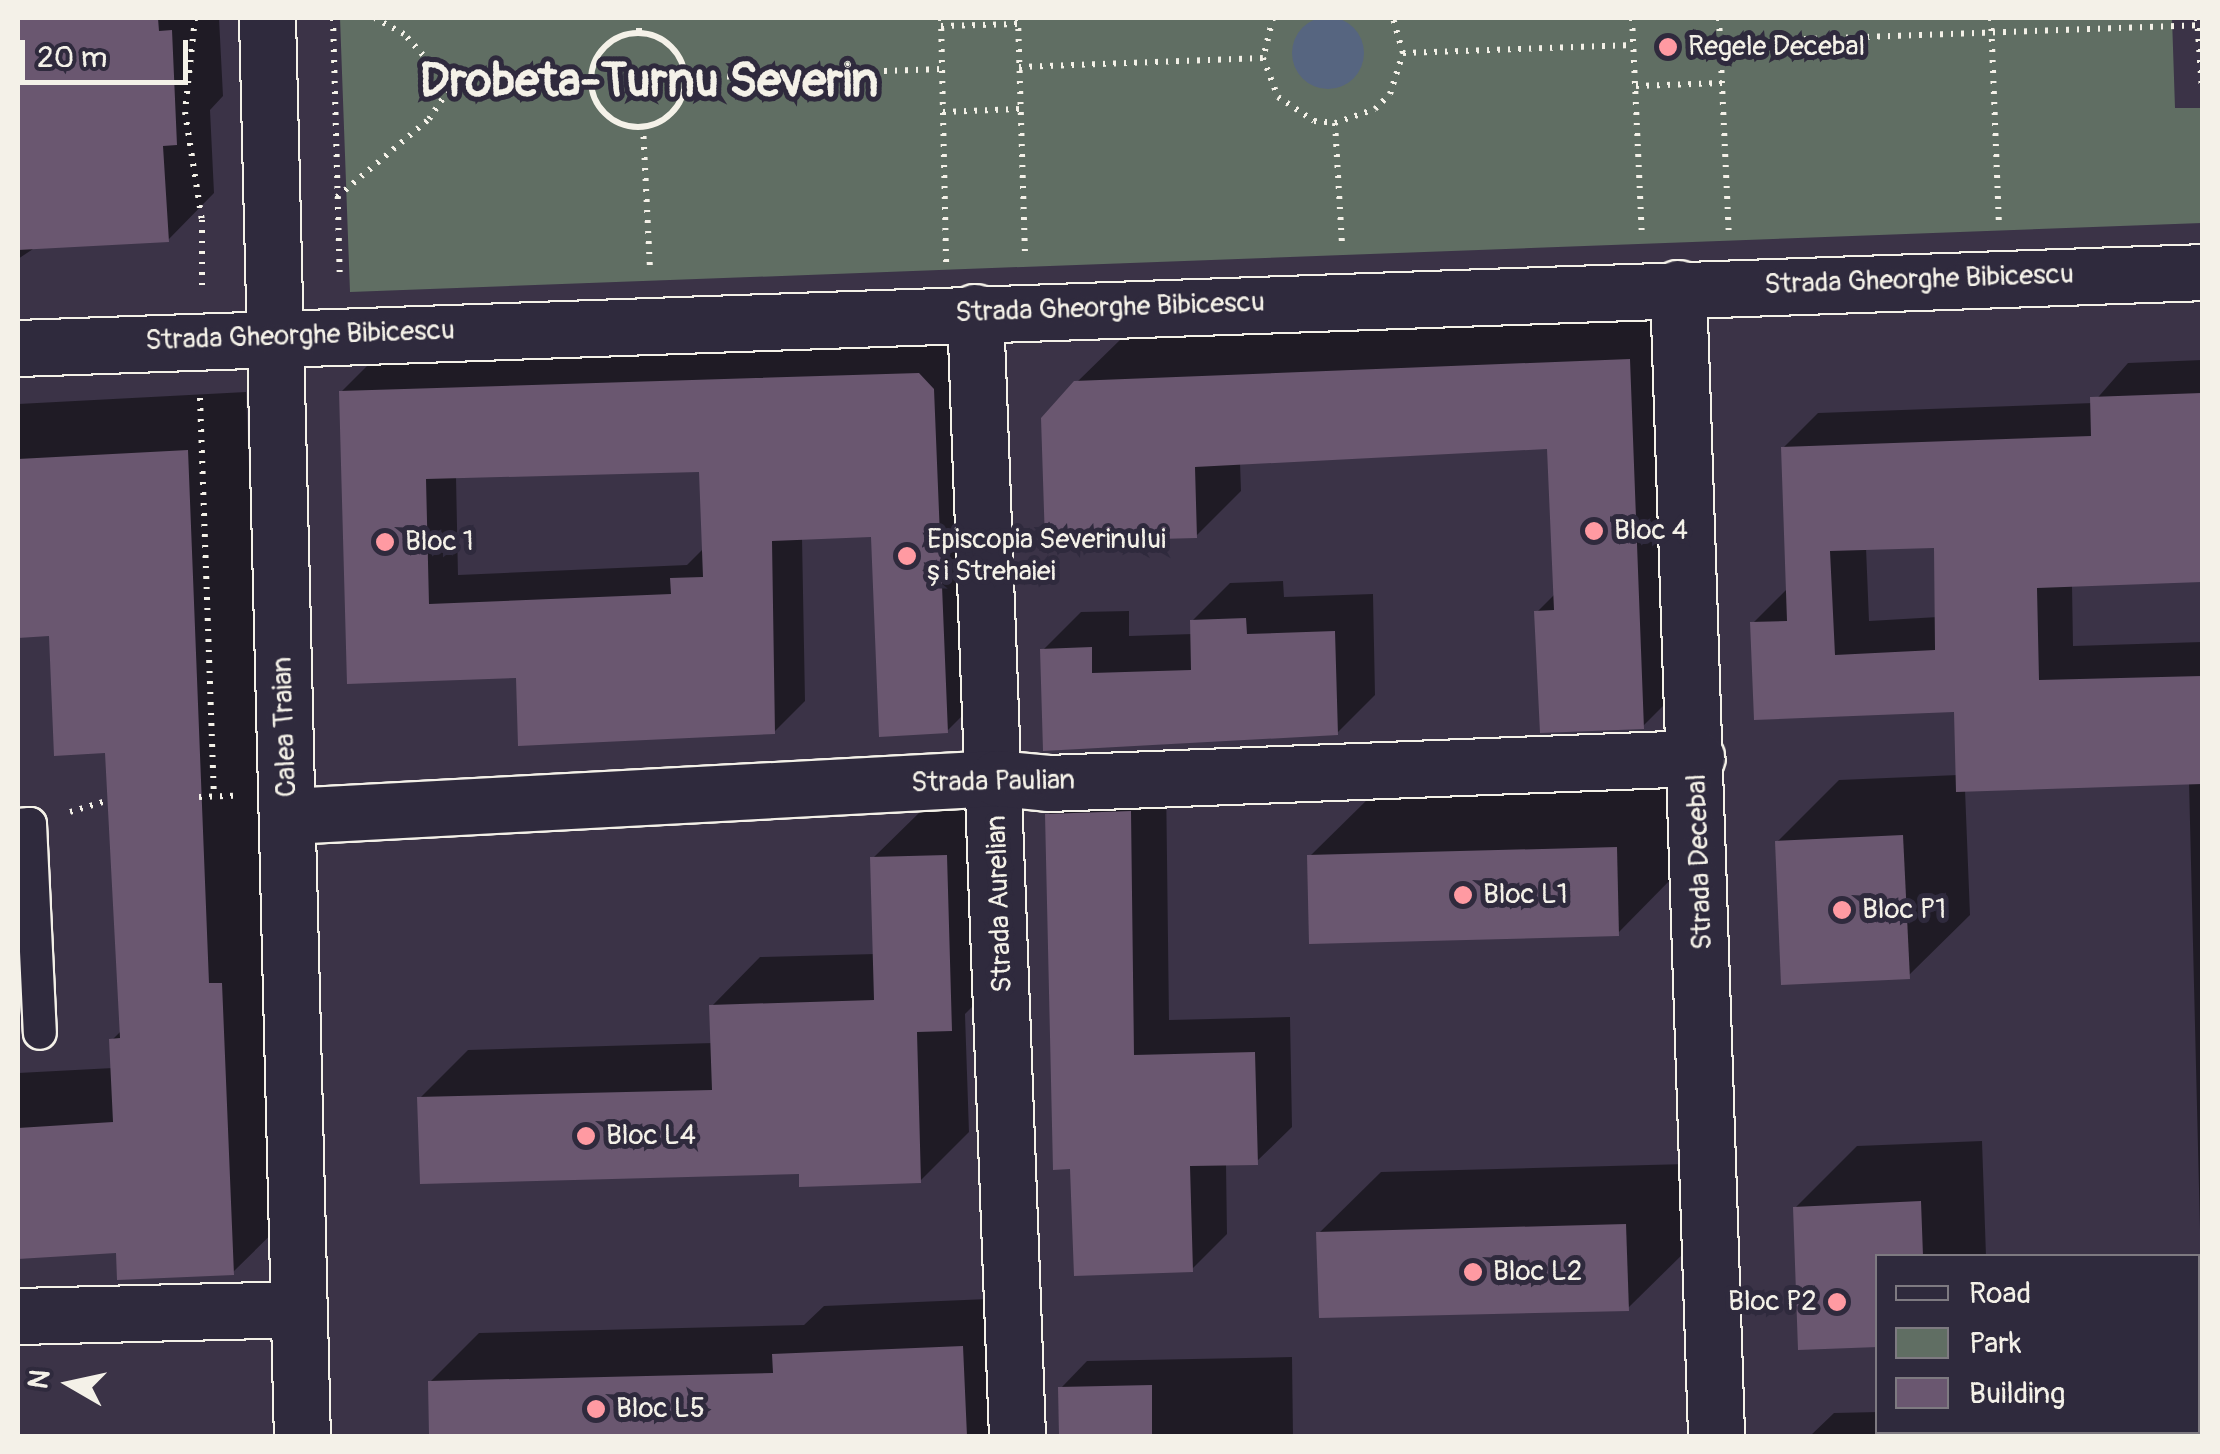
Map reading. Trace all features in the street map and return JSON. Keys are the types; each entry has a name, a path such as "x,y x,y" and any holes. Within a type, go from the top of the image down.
{"street":[{"name":"Calea Traian","path":"267,18 302,1436"},
{"name":"Strada Gheorghe Bibicescu","path":"18,348 272,336 2202,272"},
{"name":"Strada Decebal","path":"1661,289 1696,758 1716,1436"},
{"name":"Strada Aurelian","path":"982,312 1017,1436"},
{"name":"Strada Paulian","path":"289,816 996,778 1048,783 1696,758"},
{"path":"18,1316 299,1310"}],"lane":[{"path":"18,825 30,824 40,1033"}],"path":[{"path":"195,18 185,112 202,220 198,339 214,797"},
{"path":"334,18 340,277"},
{"path":"375,18 404,34 451,86 591,81"},
{"path":"639,18 640,33"},
{"path":"1273,18 1263,58 1278,97 1294,112 1335,123 1375,109 1399,74 1402,53 1393,18"},
{"path":"1632,18 1636,86 1661,289"},
{"path":"1718,18 1732,286"},
{"path":"1991,18 2001,277"},
{"path":"1018,20 1021,109 982,312 944,112 941,22 1018,20"},
{"path":"1720,42 2198,21 2202,90"},
{"path":"640,33 676,52 685,78 678,104 644,126 613,120 594,96 591,81 600,52 640,33"},
{"path":"1402,53 1634,45"},
{"path":"1019,66 1263,58"},
{"path":"685,78 942,69"},
{"path":"1636,86 1722,83"},
{"path":"337,198 430,120 451,86"},
{"path":"944,112 1021,109"},
{"path":"1335,123 1345,300"},
{"path":"644,126 653,323"}],"green space":[{"path":"340,18 2172,18 2175,108 2202,108 2202,223 350,292"}],"water":[{"path":"1328,17 1342,19 1354,27 1362,39 1362,67 1354,79 1342,87 1328,89 1314,87 1302,79 1294,67 1292,53 1294,39 1302,27 1314,19"}],"building":[{"path":"18,18 158,18 159,31 172,30 177,145 163,146 169,242 18,250"},
{"path":"1630,359 1644,729 1540,733 1534,611 1554,610 1547,449 1195,467 1197,538 1045,542 1041,418 1074,381"},
{"path":"919,373 934,389 948,733 879,737 871,537 772,541 775,734 518,746 516,678 347,684 339,391","holes":["699,472 703,577 670,578 671,594 429,604 426,479"]},
{"path":"2202,393 2202,582 2037,588 2039,680 2202,676 2202,784 1956,792 1954,712 1754,720 1750,622 1787,621 1781,447 2091,436 2090,397","holes":["1934,548 1935,650 1835,655 1830,551"]},
{"path":"188,450 209,983 222,983 234,1275 117,1280 116,1253 18,1259 18,1128 113,1122 109,1039 120,1038 105,753 54,756 49,636 18,638 18,459"},
{"path":"1246,618 1247,634 1335,631 1338,735 1043,751 1040,649 1092,647 1092,673 1191,670 1190,620"},
{"path":"1131,811 1134,1055 1255,1052 1258,1165 1190,1166 1193,1272 1074,1276 1070,1169 1053,1170 1045,814"},
{"name":"Bloc P1","path":"1903,835 1910,979 1781,985 1775,841"},
{"name":"Bloc L1","path":"1617,847 1619,936 1309,944 1307,855"},
{"path":"947,855 952,1031 917,1032 921,1183 799,1187 799,1174 420,1184 417,1097 712,1090 709,1005 874,1000 870,857"},
{"name":"Bloc P2","path":"1921,1201 1923,1254 1875,1254 1875,1347 1798,1350 1793,1207"},
{"name":"Bloc L2","path":"1626,1224 1629,1311 1319,1318 1316,1232"},
{"path":"963,1346 967,1436 429,1436 428,1381 773,1373 772,1354"},
{"path":"1152,1385 1152,1436 1059,1436 1058,1387"}],"place":[{"name":"Regele Decebal","path":"1668,47"},
{"name":"Bloc 4","path":"1594,531"},
{"name":"Bloc 1","path":"385,542"},
{"name":"Episcopia Severinului și Strehaiei","path":"907,556"},
{"name":"Bloc L1","path":"1463,895"},
{"name":"Bloc P1","path":"1842,910"},
{"name":"Bloc L4","path":"586,1136"},
{"name":"Bloc L2","path":"1473,1272"},
{"name":"Bloc P2","path":"1837,1302"},
{"name":"Bloc L5","path":"596,1409"}],"district":[{"name":"Drobeta-Turnu Severin","path":"649,82"}]}
